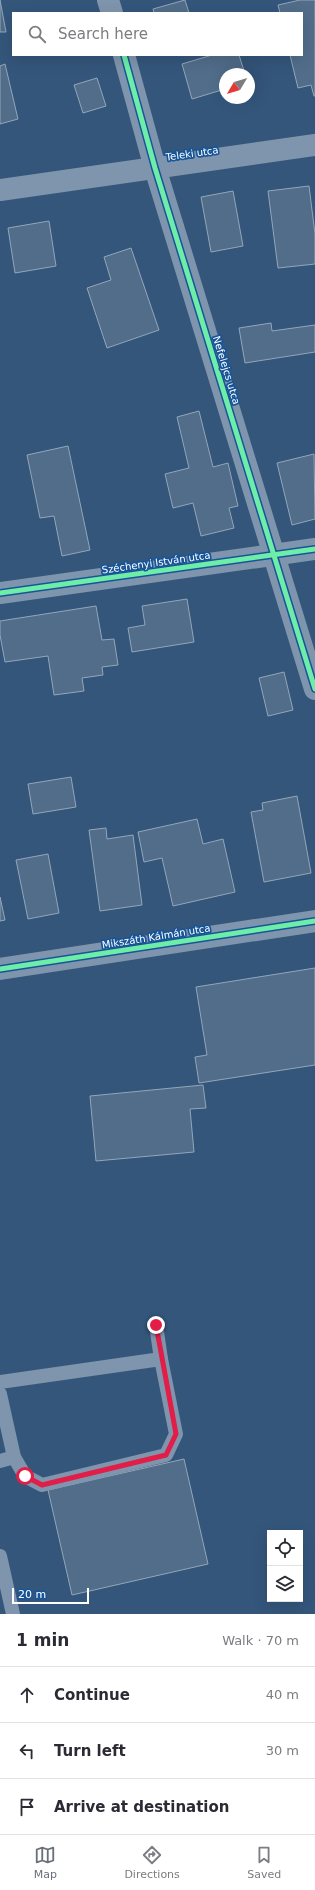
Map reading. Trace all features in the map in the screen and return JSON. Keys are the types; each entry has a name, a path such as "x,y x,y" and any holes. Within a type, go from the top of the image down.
{"street":[{"path":"108,0 112,12"},
{"name":"Nefelejcs utca","path":"124,56 155,168 275,554 315,689"},
{"name":"Teleki utca","path":"0,190 315,146"},
{"name":"Széchenyi István utca","path":"0,593 315,549"},
{"name":"Mikszáth Kálmán utca","path":"0,969 315,921"}],"lane":[{"path":"0,1394 14,1458 25,1476 42,1485 166,1455 176,1434 161,1359 156,1325"},
{"path":"0,1382 161,1359"},
{"path":"0,1461 14,1458"},
{"path":"0,1556 13,1614"}],"building":[{"path":"0,0 6,32 0,32"},
{"path":"185,0 189,12 154,12 153,9"},
{"path":"300,0 315,0 315,96 311,85 298,88 290,56 303,56 303,12 280,12 278,5"},
{"path":"209,56 239,56 243,68 219,68 219,91 192,99 182,64"},
{"path":"5,64 18,119 0,124 0,66"},
{"path":"97,78 106,106 83,113 74,85"},
{"path":"309,186 315,234 315,264 278,268 268,191"},
{"path":"233,191 243,246 211,252 201,197"},
{"path":"49,221 56,266 15,273 8,228"},
{"path":"131,248 159,330 107,348 87,288 111,280 104,257"},
{"path":"271,323 272,331 315,325 315,352 245,363 239,328"},
{"path":"199,411 213,467 228,463 238,506 229,508 234,528 201,536 193,503 173,508 165,474 189,468 177,417"},
{"path":"68,446 90,550 62,556 54,516 40,518 27,455"},
{"path":"314,454 315,519 292,525 277,463"},
{"path":"187,599 194,642 132,652 128,628 145,625 142,606"},
{"path":"96,606 102,640 114,639 118,665 102,667 103,675 82,678 84,691 54,695 48,656 5,662 0,635 0,621"},
{"path":"284,672 293,710 268,716 259,678"},
{"path":"71,777 76,807 33,814 28,784"},
{"path":"297,796 311,873 264,882 251,812 263,810 262,803"},
{"path":"197,819 203,844 223,839 235,892 173,906 162,858 144,862 138,832"},
{"path":"106,828 107,839 133,835 142,905 100,911 89,830"},
{"path":"48,854 59,913 28,919 16,860"},
{"path":"0,897 5,920 0,921"},
{"path":"315,968 315,1065 199,1083 195,1057 207,1055 196,987"},
{"path":"203,1085 206,1108 190,1109 194,1152 96,1161 90,1096"},
{"path":"184,1459 208,1564 72,1595 48,1490"}],"cycle path":[{"path":"124,56 155,168 315,689"},
{"path":"0,593 315,549"},
{"path":"0,969 315,921"}],"route":[{"path":"25,1476 42,1485 166,1455 176,1434 161,1359 156,1325"}]}
